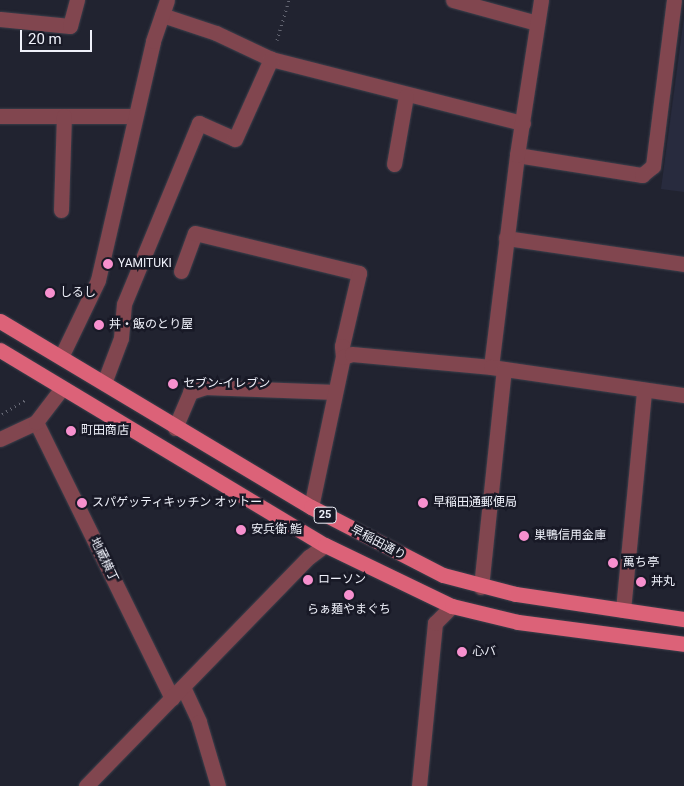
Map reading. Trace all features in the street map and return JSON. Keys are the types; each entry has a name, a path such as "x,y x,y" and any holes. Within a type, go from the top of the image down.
{"main road":[{"name":"早稲田通り","path":"0,321 175,428 311,507 414,563 481,587 684,618"},
{"name":"早稲田通り","path":"0,350 325,545 452,606 518,622 684,644"}],"street":[{"path":"0,19 70,26 77,0"},
{"path":"60,357 98,280 135,116 167,0"},
{"path":"453,0 537,23"},
{"path":"481,587 506,238 541,0"},
{"path":"517,155 642,175 653,166 674,0"},
{"path":"162,15 216,33 271,59 406,96 523,124"},
{"path":"104,383 120,338 124,304 199,123 235,139 271,59"},
{"path":"394,164 406,96"},
{"path":"0,116 135,116"},
{"path":"60,210 64,116"},
{"path":"182,271 195,233 359,273 342,346 343,358 311,507"},
{"path":"506,238 684,264"},
{"path":"343,358 352,354 497,368 684,395"},
{"path":"175,428 190,392 205,387 335,392"},
{"path":"0,438 36,422 62,388"},
{"path":"623,610 644,390"},
{"name":"地蔵横丁","path":"36,422 172,698"},
{"path":"86,786 309,557 325,545"},
{"path":"418,786 435,623 452,606"},
{"path":"182,687 199,722 218,786"}],"path":[{"path":"271,59 289,0"},
{"path":"0,415 36,394"}],"shaded area":[{"path":"684,17 684,192 661,189"}],"place":[{"name":"YAMITUKI","path":"108,264"},
{"name":"しるし","path":"50,293"},
{"name":"丼・飯のとり屋","path":"99,325"},
{"name":"セブン-イレブン","path":"173,384"},
{"name":"町田商店","path":"71,431"},
{"name":"スパゲッティキッチン オットー","path":"82,503"},
{"name":"早稲田通郵便局","path":"423,503"},
{"name":"安兵衛 鮨","path":"241,530"},
{"name":"巣鴨信用金庫","path":"524,536"},
{"name":"萬ち亭","path":"613,563"},
{"name":"ローソン","path":"308,580"},
{"name":"丼丸","path":"641,582"},
{"name":"らぁ麺やまぐち","path":"349,595"},
{"name":"心バ","path":"462,652"}]}
